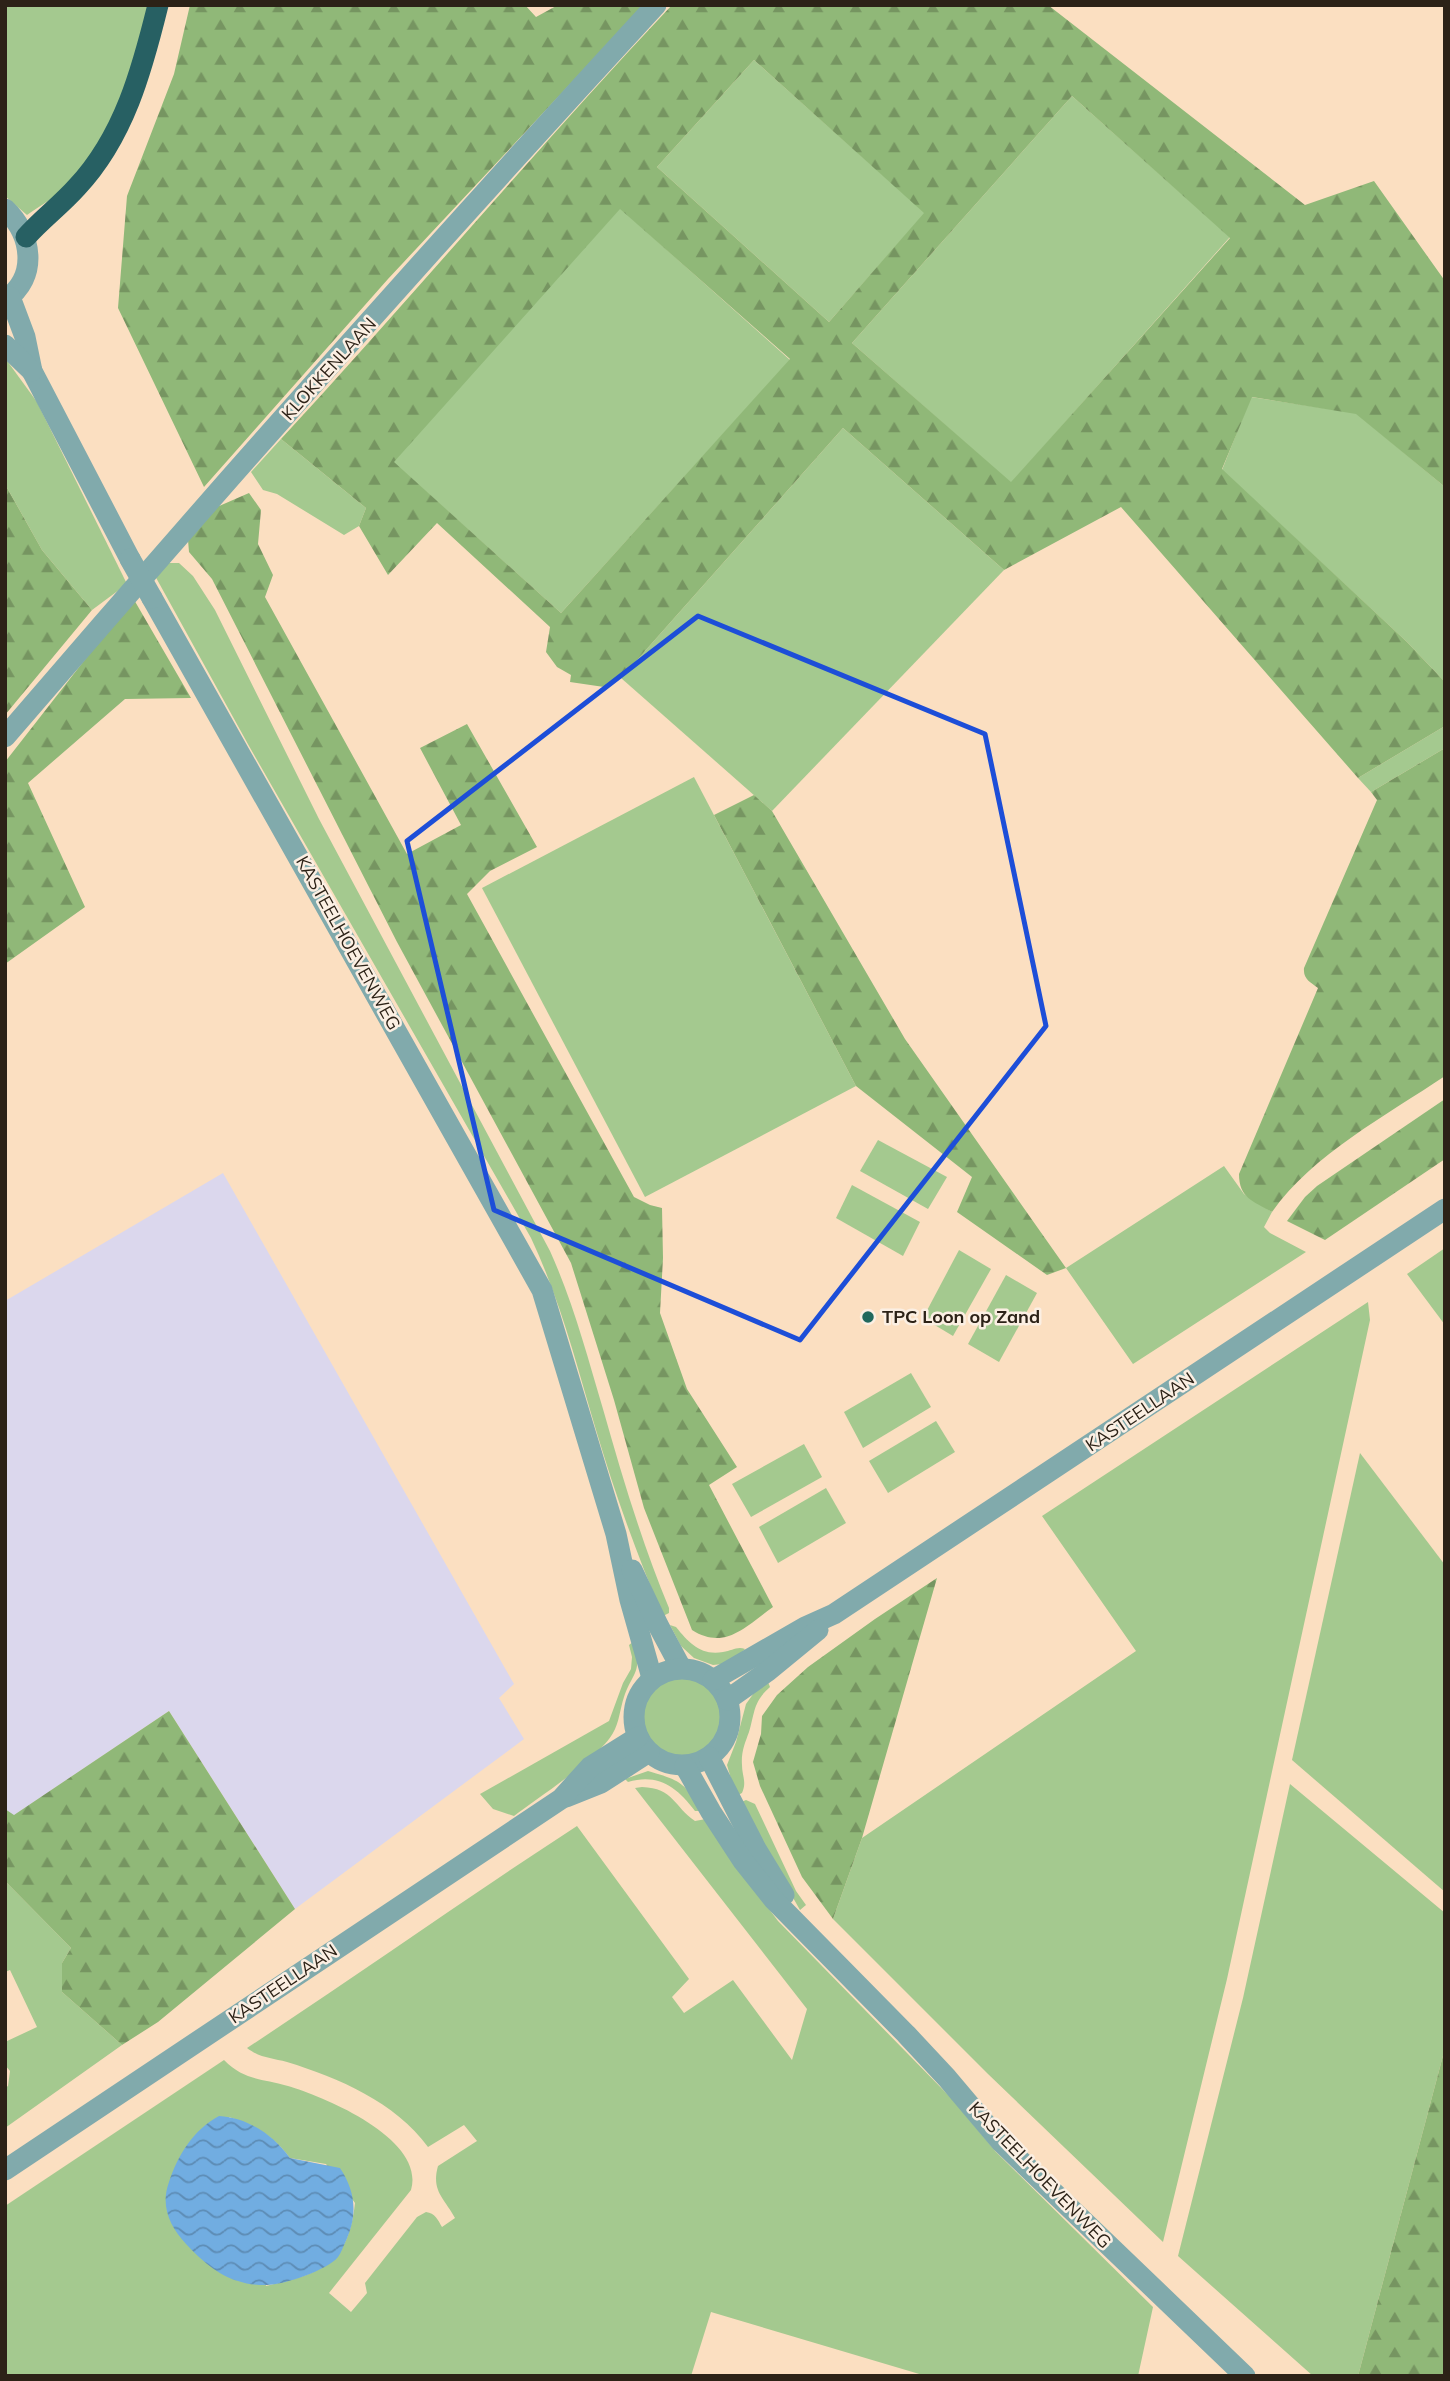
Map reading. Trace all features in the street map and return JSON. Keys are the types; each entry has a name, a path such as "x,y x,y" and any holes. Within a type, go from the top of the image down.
{"highway":[{"path":"26,237 77,188 111,139 137,86 158,5"}],"street":[{"name":"KLOKKENLAAN","path":"5,737 112,612 511,162 656,5"},
{"path":"5,209 16,219 26,237 28,253 20,284 8,299"},
{"name":"KASTEELHOEVENWEG","path":"8,299 25,337 32,371 130,559 542,1290 616,1534 630,1600 652,1678"},
{"name":"KASTEELHOEVENWEG","path":"5,345 32,371"},
{"name":"KASTEELLAAN","path":"727,1700 779,1663 834,1614 1445,1209"},
{"name":"KASTEELHOEVENWEG","path":"616,1534 681,1668"},
{"name":"KASTEELLAAN","path":"713,1680 805,1627 834,1614"},
{"path":"681,1668 693,1670 713,1680 722,1689 730,1709 729,1727 722,1744 709,1757 694,1765 685,1766 665,1763 643,1744 634,1726 635,1705 652,1678 681,1668"},
{"name":"KASTEELLAAN","path":"5,2170 561,1799 601,1783 643,1744"},
{"name":"KASTEELHOEVENWEG","path":"709,1757 756,1849 811,1939"},
{"name":"KASTEELHOEVENWEG","path":"685,1766 743,1861 774,1900 947,2077 1001,2142 1245,2376"}],"highlighted area":[{"path":"698,616 985,734 1046,1026 800,1340 494,1210 407,841"}],"shaded area":[{"path":"223,1173 514,1684 499,1698 524,1739 295,1909 169,1711 13,1816 5,1809 5,1301"}],"green space":[{"path":"5,5 150,5 123,100 101,142 71,183 27,215 5,196"},
{"path":"190,5 525,5 536,17 558,5 644,5 388,279 204,487 118,308 127,196 174,74"},
{"path":"672,5 1048,5 1305,205 1374,181 1445,281 1445,487 1356,414 1252,397 1222,469 1407,642 1445,682 1445,726 1358,778 1121,507 1004,570 843,428 621,678 604,687 570,682 571,675 557,667 546,652 550,627 437,523 388,575 359,526 366,508 281,439","holes":["754,60 924,213 829,322 657,167","1072,96 1230,238 1011,482 852,343","620,209 790,359 561,613 394,462"]},
{"path":"754,60 925,213 829,322 657,167"},
{"path":"1072,96 1230,237 1011,483 852,343"},
{"path":"620,208 790,360 561,613 393,462"},
{"path":"5,358 37,402 127,584 92,610 42,550 5,484"},
{"path":"1251,397 1356,413 1445,487 1445,682 1407,642 1222,470"},
{"path":"843,428 1004,570 772,811 621,678"},
{"path":"281,439 366,508 359,526 344,535 277,494 263,490 251,472"},
{"path":"5,484 42,550 92,610 5,715"},
{"path":"249,493 261,510 258,544 273,575 265,597 407,854 461,825 420,748 467,724 537,847 490,871 467,894 634,1197 662,1208 660,1313 687,1389 737,1467 709,1485 773,1607 735,1634 715,1638 692,1630 644,1508 571,1263 397,942 212,579 189,552 188,540 210,510"},
{"path":"166,563 179,563 193,576 215,610 319,819 550,1251 573,1309 633,1509 669,1608 669,1613 663,1616 635,1547 603,1454 559,1309 531,1238 249,746 154,574"},
{"path":"133,598 191,698 125,699 28,783 85,907 5,964 5,762"},
{"path":"1445,726 1445,748 1371,792 1358,778"},
{"path":"1445,748 1445,1076 1329,1154 1289,1191 1272,1212 1244,1194 1239,1174 1318,988 1306,978 1304,968 1377,800 1371,792"},
{"path":"694,777 856,1086 645,1197 482,888"},
{"path":"754,795 772,811 905,1039 1066,1268 1047,1275 957,1212 972,1177 856,1086 714,815"},
{"path":"1445,1099 1445,1159 1325,1240 1287,1221 1317,1186"},
{"path":"878,1140 947,1177 928,1209 860,1171"},
{"path":"1224,1166 1244,1194 1272,1212 1264,1227 1306,1252 1133,1364 1066,1268"},
{"path":"852,1185 920,1222 903,1256 836,1218"},
{"path":"1445,1248 1445,1325 1407,1274"},
{"path":"959,1250 991,1269 953,1336 923,1318"},
{"path":"1006,1275 1037,1293 999,1362 968,1344"},
{"path":"1368,1302 1370,1320 1227,1979 1163,2242 988,2074 833,1919 862,1838 1136,1651 1042,1516"},
{"path":"911,1373 931,1407 863,1448 844,1412"},
{"path":"936,1421 955,1452 888,1493 869,1461"},
{"path":"804,1444 822,1477 751,1517 732,1484"},
{"path":"1360,1453 1445,1565 1445,1892 1292,1760"},
{"path":"826,1488 846,1523 778,1563 759,1527"},
{"path":"937,1578 862,1838 833,1919 802,1877 760,1786 753,1762 761,1734 762,1716 777,1695 808,1667"},
{"path":"670,1625 676,1627 691,1643 708,1652 745,1649 732,1663 713,1665 694,1658 681,1646"},
{"path":"633,1642 637,1660 636,1671 624,1697 615,1729 606,1743 582,1765 514,1816 493,1809 480,1794 609,1721 631,1669 629,1645"},
{"path":"681,1676 697,1679 716,1695 723,1718 720,1734 704,1753 681,1760 665,1757 646,1741 639,1718 642,1702 658,1683"},
{"path":"768,1682 770,1687 757,1703 744,1748 744,1786 742,1793 736,1796 727,1765 746,1704 756,1690"},
{"path":"169,1711 295,1909 158,2022 122,2045 62,1992 62,1963 71,1948 5,1881 5,1809 14,1815"},
{"path":"648,1771 680,1784 701,1811 695,1811 681,1795 666,1784 649,1779 628,1782 625,1779"},
{"path":"1290,1784 1445,1913 1445,2048 1358,2376 1313,2376 1178,2256 1243,1998"},
{"path":"635,1788 661,1791 695,1821 706,1819 729,1856 778,1921 952,2099 996,2152 1153,2307 1138,2376 926,2376 711,2312 691,2376 5,2376 5,2206 224,2060 246,2075 288,2086 347,2110 388,2138 403,2154 412,2171 411,2190 329,2293 351,2312 367,2293 365,2283 417,2217 426,2212 432,2214 442,2227 455,2218 437,2188 436,2175 438,2166 477,2141 464,2125 428,2147 399,2117 365,2094 326,2076 261,2056 247,2048 577,1826 689,1979 672,1997 684,2013 733,1980 792,2060 807,2009","holes":["229,2117 271,2137 290,2158 326,2164 355,2203 346,2240 339,2253 317,2270 266,2286"]},
{"path":"746,1800 755,1804 796,1891 806,1905 800,1910 739,1803"},
{"path":"5,1881 71,1948 62,1963 62,1992 122,2045 5,2128 5,2088 8,2086 10,2071 5,2065 5,2042 37,2027 10,1970 5,1972"},
{"path":"1445,2048 1445,2376 1358,2376"}],"water":[{"path":"219,2116 240,2120 259,2129 276,2142 290,2158 340,2168 352,2195 353,2214 345,2243 333,2262 315,2272 282,2283 248,2284 217,2271 180,2237 168,2216 166,2191 177,2162 188,2144 201,2128"}],"place":[{"name":"TPC Loon op Zand","path":"868,1317"}]}
